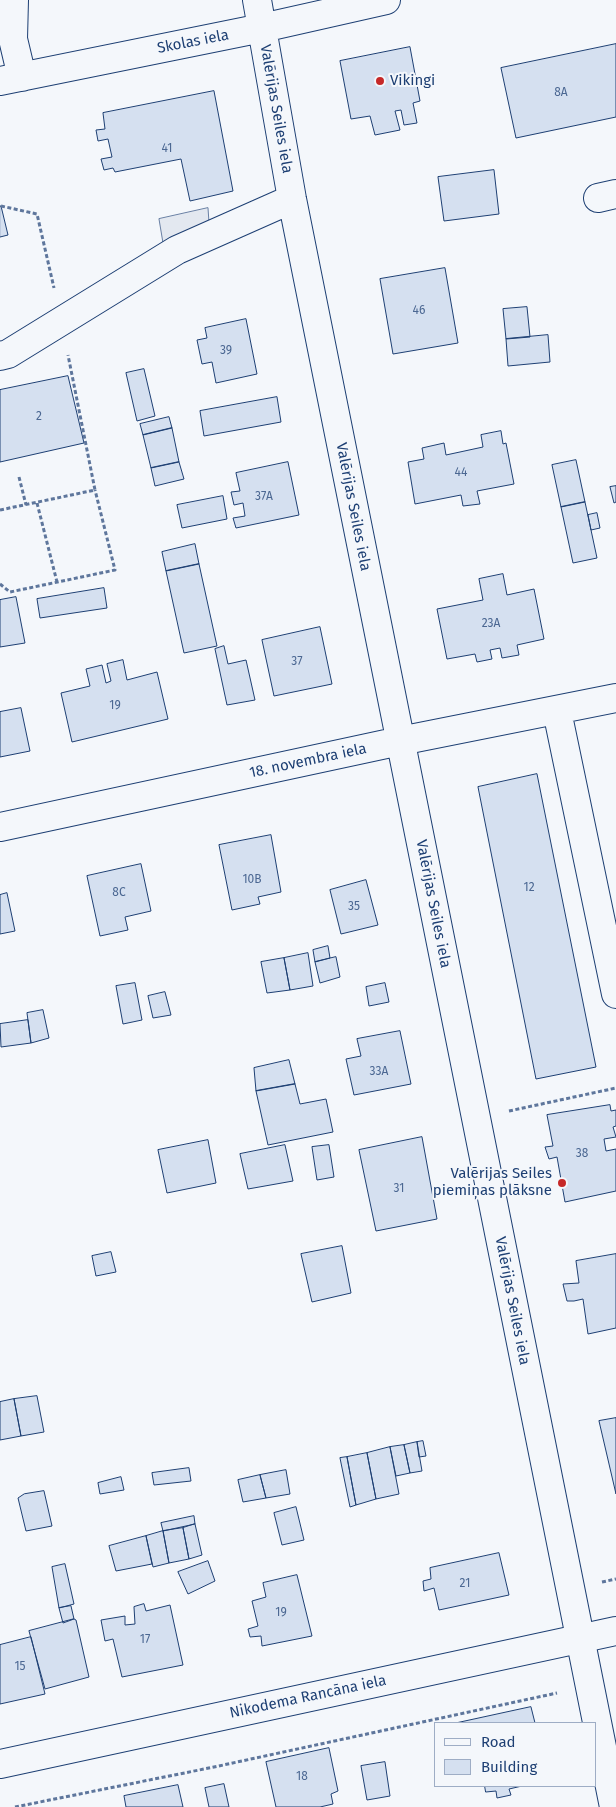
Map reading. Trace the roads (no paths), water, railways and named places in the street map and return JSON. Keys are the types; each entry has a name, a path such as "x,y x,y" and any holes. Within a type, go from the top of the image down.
{"street":[{"path":"11,79 14,0"},
{"name":"Valērijas Seiles iela","path":"257,0 292,199 614,1807"},
{"name":"Skolas iela","path":"11,79 262,28 386,0"},
{"path":"0,356 8,354 177,250 292,199"},
{"name":"18. novembra iela","path":"0,827 400,741 616,698"},
{"path":"557,711 616,994"},
{"name":"Nikodema Rancāna iela","path":"0,1764 616,1631"}],"place":[{"name":"Vikingi","path":"380,81"},
{"name":"Valērijas Seiles piemiņas plāksne","path":"562,1183"}]}
